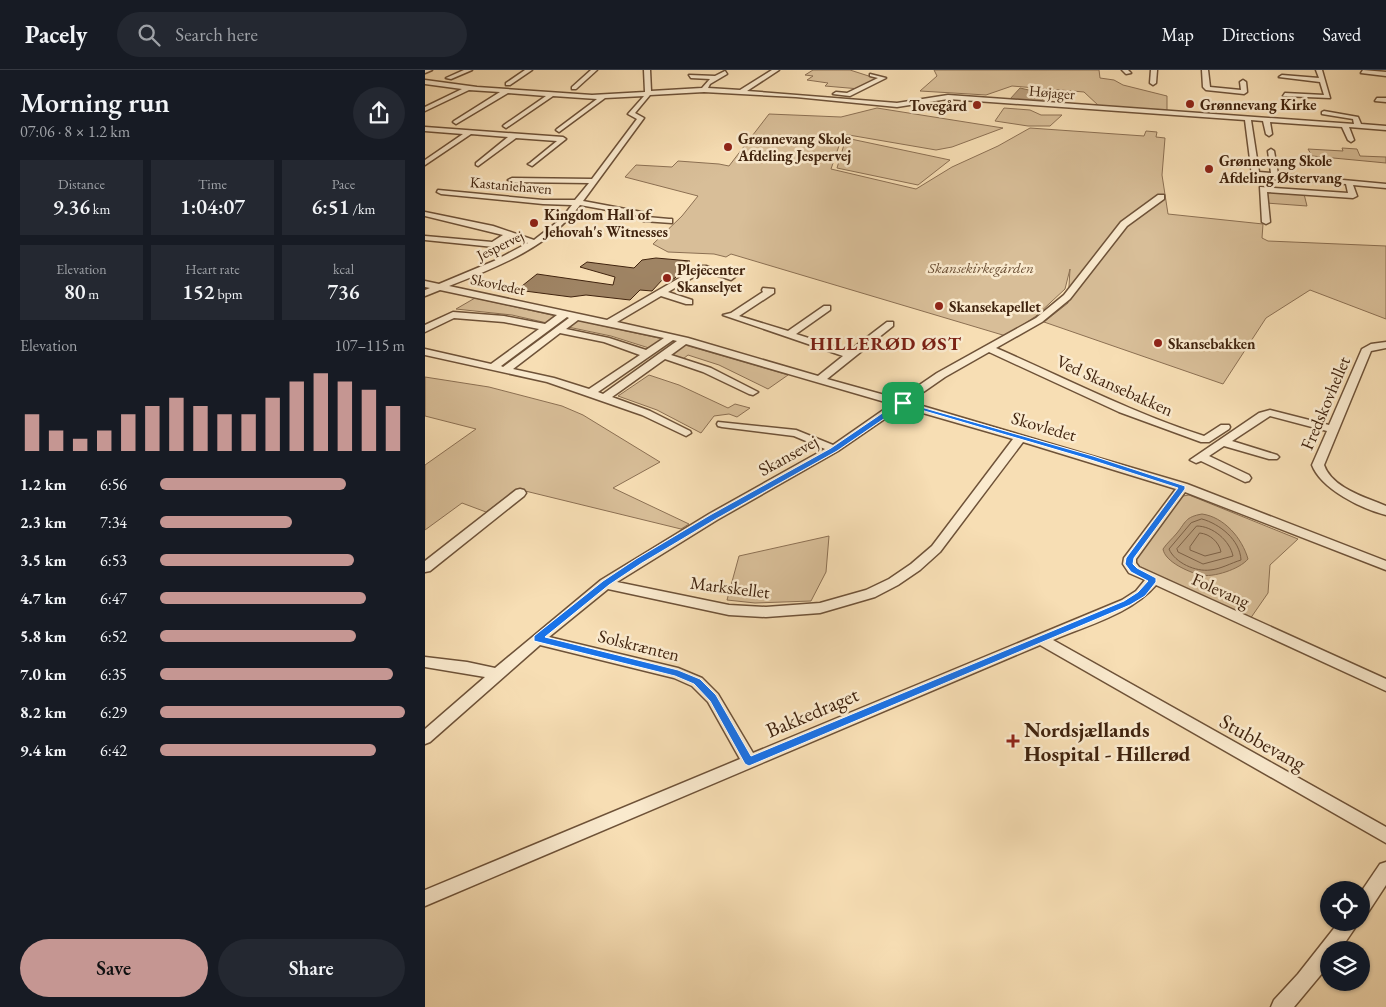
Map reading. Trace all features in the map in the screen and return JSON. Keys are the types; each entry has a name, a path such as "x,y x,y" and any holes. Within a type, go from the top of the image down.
{"street":[{"path":"425,71 429,70"},
{"path":"449,78 469,70"},
{"path":"456,122 507,88 529,70"},
{"path":"573,88 594,70"},
{"path":"647,70 649,92"},
{"path":"741,92 776,70"},
{"path":"1153,70 1153,83"},
{"path":"1205,70 1206,87 1209,89 1244,92 1243,82"},
{"path":"1285,94 1328,97 1319,70"},
{"path":"1363,72 1383,72"},
{"path":"704,90 708,82 725,73"},
{"name":"Højager","path":"427,83 468,88 507,88 552,94 603,96 704,90 834,96 848,95 883,78 872,75"},
{"path":"691,76 716,78"},
{"path":"1282,77 1322,80"},
{"path":"425,109 468,88"},
{"name":"Jespervej","path":"425,293 497,264 535,243 564,221 637,126 641,118 631,114 645,101 649,92"},
{"name":"Højager","path":"814,92 897,105 948,97 1109,110 1386,128"},
{"path":"505,126 552,94"},
{"path":"559,130 603,96"},
{"path":"1377,100 1386,100"},
{"path":"1268,110 1269,134"},
{"path":"1325,113 1356,118 1358,126"},
{"path":"1248,119 1255,173 1275,177 1386,186"},
{"path":"1345,126 1351,140"},
{"path":"425,129 563,139 532,164"},
{"path":"425,163 469,133"},
{"path":"478,164 515,136"},
{"path":"1271,151 1275,177"},
{"path":"512,180 595,181"},
{"path":"1266,222 1263,189 1353,196 1349,182"},
{"name":"Kastaniehaven","path":"441,192 543,202 579,203 644,215 643,219 669,221"},
{"name":"Skansevej","path":"425,738 537,639 606,583 713,517 834,449 941,375 1024,330 1053,310 1078,285 1124,224 1161,197"},
{"path":"425,214 461,221 535,243"},
{"path":"494,244 509,234"},
{"path":"425,238 516,247"},
{"path":"609,323 703,268 731,277"},
{"name":"Skovledet","path":"425,284 685,340 903,403 1183,487 1386,566"},
{"path":"766,290 771,291 730,316 850,355"},
{"path":"661,293 689,302"},
{"path":"789,335 827,308"},
{"name":"Skovledet","path":"425,329 453,314 504,319 546,328"},
{"path":"493,367 565,314"},
{"path":"505,370 577,316"},
{"path":"819,379 890,324"},
{"path":"558,330 606,340 647,354"},
{"path":"590,394 672,337"},
{"path":"604,398 685,340"},
{"name":"Fredskovhellet","path":"1386,345 1374,346 1367,350 1318,465 1319,471 1330,483 1386,511"},
{"name":"Ved Skansebakken","path":"990,349 1050,374 1168,429 1205,440 1225,427"},
{"path":"425,352 550,380 646,413 685,433"},
{"path":"665,356 707,370 753,392"},
{"path":"1245,478 1198,459 1263,415 1270,413 1332,429"},
{"path":"722,424 795,433 834,449"},
{"name":"Markskellet","path":"606,583 619,588 737,610 783,612 815,609 843,603 878,591 921,565 936,549 1020,438"},
{"path":"1223,442 1273,457"},
{"name":"Folevang","path":"1183,487 1130,558 1129,564 1134,570 1386,685"},
{"path":"425,568 521,494"},
{"name":"Bakkedraget","path":"425,898 1127,603 1141,594 1153,580"},
{"name":"Solskrænten","path":"537,639 678,673 697,682 713,698 749,762"},
{"name":"Stubbevang","path":"1041,640 1386,836"},
{"path":"425,662 467,667 498,674"},
{"path":"1370,894 1386,870"},
{"path":"1281,1007 1320,962"}],"green space":[{"path":"813,70 850,70 878,79 860,89 825,86 828,83 807,80 813,76 805,75"},
{"path":"934,70 1099,70 1100,78 1114,80 1123,85 1167,96 1167,112 1099,106 1084,92 1012,86 986,95 920,91 937,76"},
{"name":"Skansekirkegården","path":"877,108 1003,128 952,147 936,150 843,134 831,169 916,189 952,167 998,146 1030,128 1144,136 1146,131 1157,132 1156,137 1165,138 1162,175 1168,214 1263,224 1262,238 1268,241 1386,246 1386,319 1310,290 1266,318 1223,384 1044,322 1068,303 1070,269 1065,289 1036,316 1006,336 731,254 726,257 714,254 668,252 653,244 682,216 698,196 625,177 636,165 672,167 678,161 729,166 769,114 841,117"},
{"path":"1004,108 1030,110 1041,115 1062,115 1050,126 1028,126 995,121"},
{"path":"846,138 950,160 918,185 837,168"},
{"path":"1342,148 1357,149 1360,156 1386,157 1386,163 1312,156 1308,149 1343,151"},
{"path":"1264,191 1304,194 1307,206 1266,203"},
{"path":"475,298 556,316 547,323 512,315 456,309"},
{"path":"576,320 663,339 649,348 611,336 568,327"},
{"path":"685,345 788,375 768,389 719,365 688,355 683,359 670,355"},
{"path":"649,375 679,385 728,408 735,404 750,408 737,417 729,414 714,416 701,433 657,410 618,396"},
{"path":"425,377 489,387 562,406 583,415 660,462 613,488 689,524 681,529 517,489 486,512 462,503 425,530 425,465 476,429 425,416"},
{"path":"1189,495 1298,539 1270,565 1268,593 1250,619 1140,569 1135,564 1135,559 1183,496"},
{"path":"829,536 826,572 811,601 755,603 727,600 739,556"}],"water":[{"path":"1020,88 1042,93 1045,95 1045,98 1039,102 1010,99"},
{"path":"1202,514 1218,519 1237,536 1248,559 1244,563 1226,572 1205,576 1184,569 1168,558 1163,549 1187,521 1192,517"}],"building":[{"path":"656,258 690,261 672,280 663,279 652,291 640,290 630,300 586,295 571,297 517,290 537,274 613,285 615,277 580,267 587,262 634,268 642,260"}],"place":[{"name":"Grønnevang Kirke","path":"1190,104"},
{"name":"Tovegård","path":"977,105"},
{"name":"Grønnevang Skole Afdeling Jespervej","path":"728,147"},
{"name":"Grønnevang Skole Afdeling Østervang","path":"1209,169"},
{"name":"Kingdom Hall of Jehovah's Witnesses","path":"534,223"},
{"name":"Plejecenter Skanselyet","path":"667,278"},
{"name":"Skansekapellet","path":"939,306"},
{"name":"Skansebakken","path":"1158,343"},
{"name":"Nordsjællands Hospital - Hillerød","path":"1013,741"}],"district":[{"name":"HILLERØD ØST","path":"886,343"}],"route":[{"path":"903,403 1183,487 1130,558 1129,564 1134,570 1153,580 1141,594 1127,603 749,762 713,698 697,682 678,673 537,639 606,583 639,561 834,449 903,403"}]}
